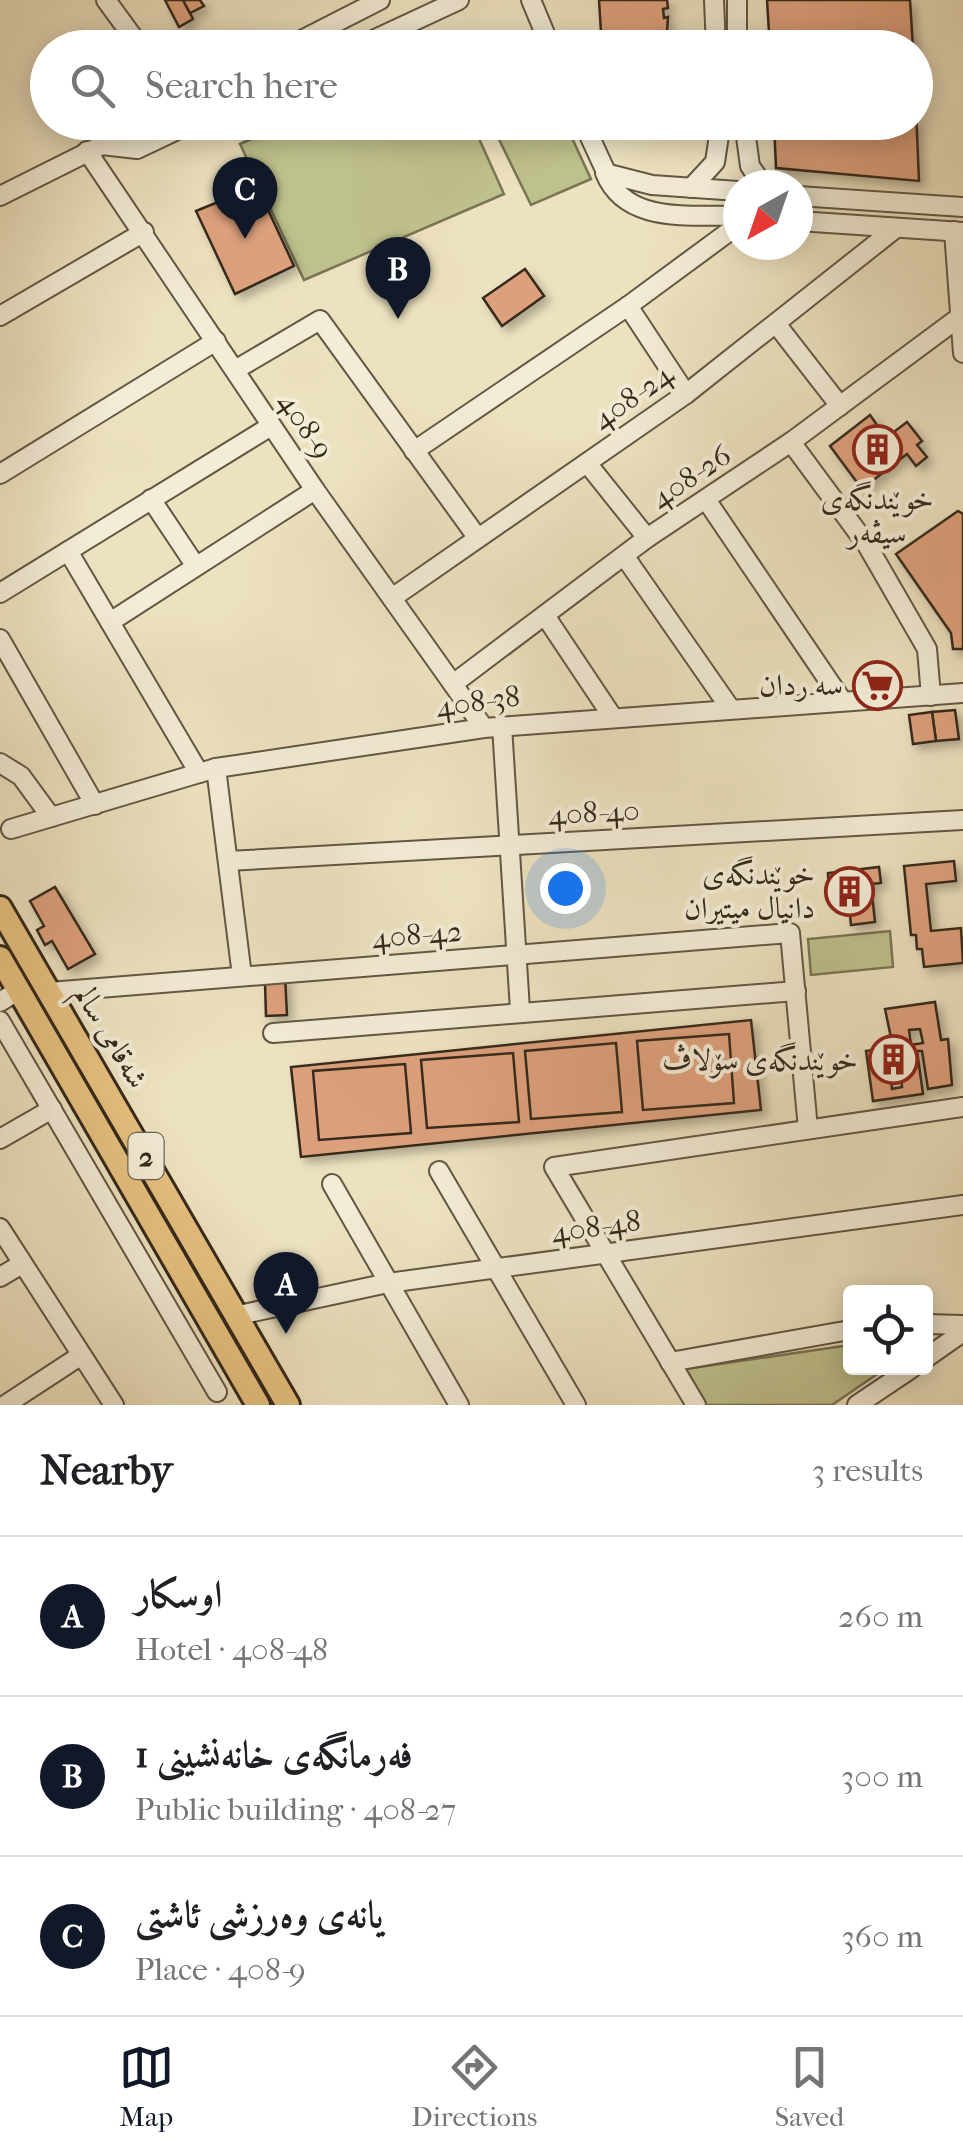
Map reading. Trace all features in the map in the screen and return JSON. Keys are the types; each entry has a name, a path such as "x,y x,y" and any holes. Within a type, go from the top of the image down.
{"main road":[{"name":"شەقامی سالم","path":"0,908 288,1405"},
{"name":"شەقامی سالم","path":"0,958 9,996 258,1405"}],"street":[{"path":"106,0 128,30"},
{"path":"395,30 459,0"},
{"path":"531,0 544,30"},
{"path":"320,30 374,1"},
{"path":"714,9 737,9"},
{"path":"0,196 105,140"},
{"path":"94,148 138,148 155,140"},
{"path":"591,140 615,193 639,210 723,215"},
{"path":"691,188 716,162 719,140"},
{"path":"746,140 753,170"},
{"name":"408-9","path":"94,148 144,232 314,490 452,684 493,727"},
{"path":"606,172 652,185 723,190"},
{"path":"639,210 640,198 652,185"},
{"path":"813,197 963,208"},
{"path":"813,222 958,232 963,353"},
{"name":"408-24","path":"392,598 686,394 896,228"},
{"path":"0,316 144,232"},
{"path":"414,451 628,306 723,236"},
{"path":"628,306 686,394"},
{"name":"408-26","path":"452,684 546,618 647,538 708,501 961,316"},
{"path":"235,370 320,320 476,537"},
{"path":"778,325 840,406"},
{"path":"0,474 216,341"},
{"path":"0,593 271,426"},
{"path":"791,442 867,545 927,650 930,696"},
{"path":"587,462 647,538"},
{"path":"110,622 314,490"},
{"path":"151,499 195,565"},
{"path":"708,501 840,699"},
{"path":"68,551 208,771 228,861 242,976"},
{"path":"625,558 730,708"},
{"path":"546,618 612,716"},
{"path":"0,639 94,805"},
{"name":"408-38","path":"11,829 208,771 493,727 963,693"},
{"path":"493,727 509,846 520,1010"},
{"path":"0,763 21,776 51,817"},
{"name":"408-40","path":"228,861 963,820"},
{"name":"408-42","path":"49,992 790,933 796,992"},
{"path":"273,1032 520,1010 796,992 808,1128"},
{"path":"0,1021 218,1392"},
{"path":"696,1405 554,1167 963,1107"},
{"path":"0,1139 52,1108"},
{"path":"440,1171 576,1405"},
{"path":"332,1184 459,1405"},
{"name":"408-48","path":"239,1315 388,1283 963,1205"},
{"path":"0,1228 114,1405"},
{"path":"0,1277 22,1264"},
{"path":"933,1325 963,1329"},
{"path":"933,1353 963,1329"},
{"path":"670,1362 843,1331"},
{"path":"6,1405 80,1356"},
{"path":"857,1405 902,1375"}],"green space":[{"path":"249,140 480,140 504,194 304,280 240,144"},
{"path":"499,140 573,140 591,179 531,205"},
{"path":"890,931 893,967 811,975 808,939"},
{"path":"843,1346 843,1375 876,1375 832,1405 706,1405 686,1369"}],"building":[{"path":"165,0 183,0 193,19 179,27"},
{"path":"183,0 200,0 204,6 190,13"},
{"path":"599,0 667,0 668,8 663,9 664,18 668,17 667,30 601,30"},
{"path":"767,0 910,0 912,30 769,30"},
{"path":"775,140 917,140 919,181 776,168"},
{"path":"257,186 294,266 235,294 196,211"},
{"path":"525,269 544,296 502,326 483,298"},
{"name":"خوێندنگەی سیڤەر","path":"870,415 886,438 907,422 922,441 917,445 927,457 916,466 907,454 862,489 830,446"},
{"path":"958,511 963,514 963,649 953,649 951,633 896,554"},
{"path":"955,710 959,739 936,741 932,712"},
{"path":"932,712 936,741 913,744 909,715"},
{"path":"954,861 956,881 926,884 931,931 961,928 963,963 924,967 922,949 917,949 916,935 911,935 904,866"},
{"name":"خوێندنگەی دانیال میتیران","path":"879,867 881,883 871,884 875,922 851,925 848,897 829,898 828,873"},
{"path":"55,887 95,954 68,969 52,941 45,945 37,930 44,926 30,901"},
{"path":"285,976 287,1015 266,1016 265,983"},
{"name":"خوێندنگەی سۆلاڤ","path":"935,1002 941,1040 948,1039 952,1085 928,1089 922,1051 917,1051 923,1094 873,1101 866,1051 893,1047 885,1009","holes":["920,1029 923,1043 911,1045 909,1030","900,1069 902,1087 892,1089 890,1070"]},
{"path":"751,1020 761,1110 301,1157 291,1067"},
{"path":"729,1034 734,1103 643,1110 637,1041"},
{"path":"616,1043 622,1112 531,1119 525,1051"},
{"path":"513,1053 519,1122 427,1128 421,1060"},
{"path":"405,1064 411,1133 319,1140 313,1071"}],"place":[{"name":"یانەی وەرزشی ئاشتی","path":"245,239"},
{"name":"فەرمانگەی خانەنشینی 1","path":"398,319"},
{"name":"خوێندنگەی سیڤەر","path":"877,450"},
{"name":"سه ردان","path":"878,685"},
{"name":"خوێندنگەی دانیال میتیران","path":"850,891"},
{"name":"خوێندنگەی سۆلاڤ","path":"893,1060"},
{"name":"اوسكار","path":"286,1334"}]}
